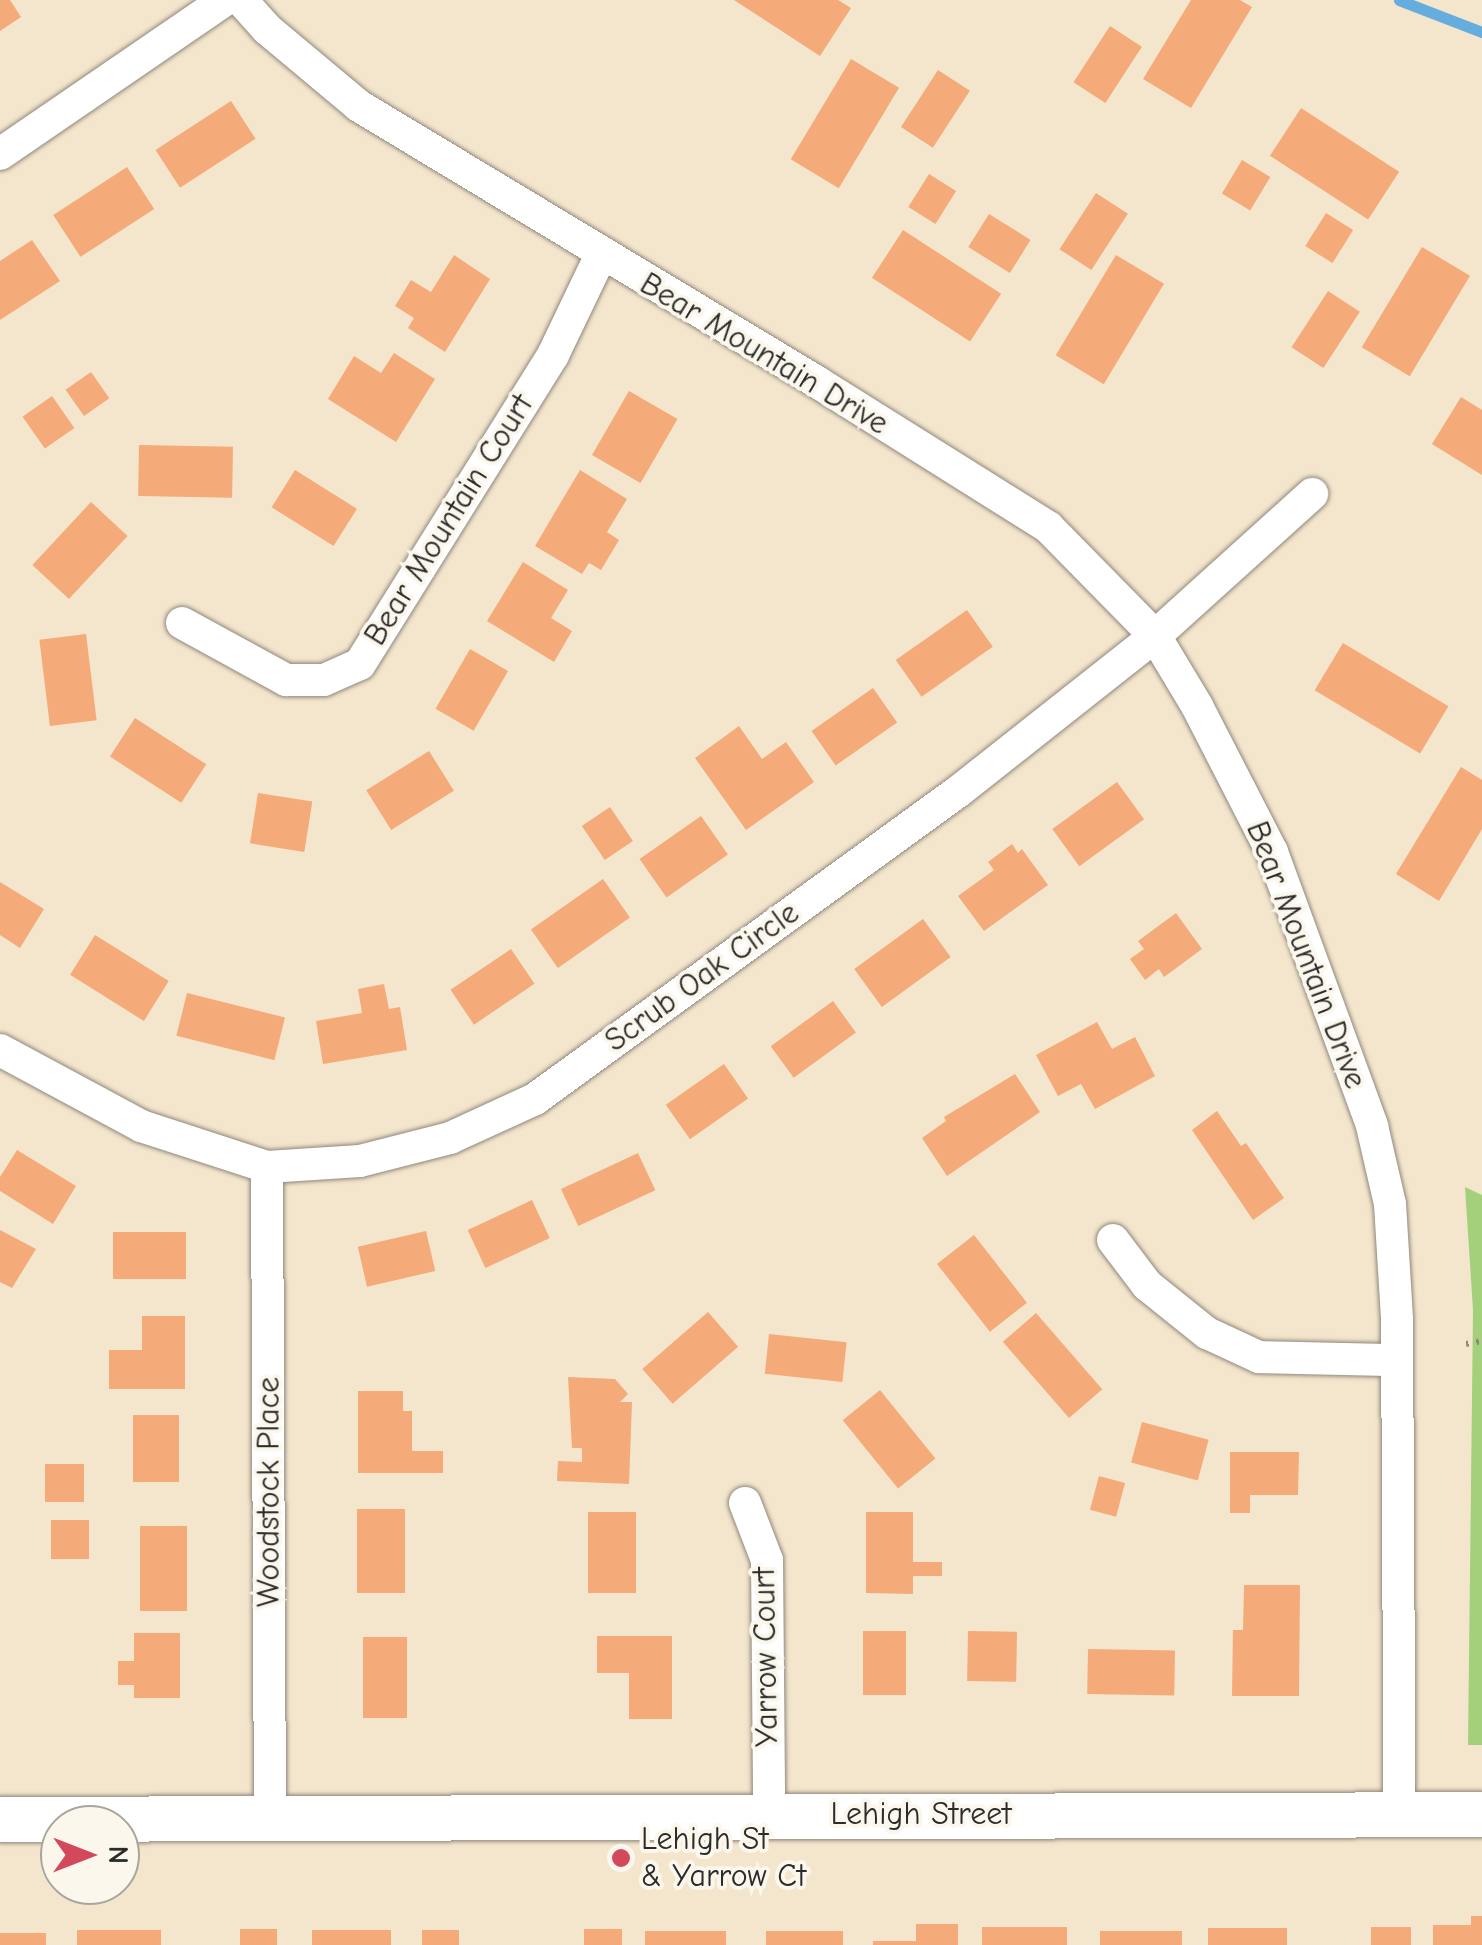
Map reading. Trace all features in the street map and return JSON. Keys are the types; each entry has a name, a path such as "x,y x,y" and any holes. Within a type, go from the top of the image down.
{"street":[{"path":"0,154 225,0"},
{"name":"Bear Mountain Drive","path":"241,0 267,29 359,106 817,382 1048,528 1155,636 1198,706 1272,852 1372,1126 1390,1204 1400,1814"},
{"name":"Bear Mountain Court","path":"182,622 286,680 324,680 360,664 553,355 601,255"},
{"name":"Scrub Oak Circle","path":"0,1050 141,1126 267,1166 378,1156 450,1138 535,1099 959,791 1155,636 1312,494"},
{"name":"Woodstock Place","path":"267,1166 270,1818"},
{"path":"1113,1240 1147,1285 1192,1322 1207,1334 1259,1357 1395,1360"},
{"name":"Yarrow Court","path":"745,1503 767,1560 769,1814"},
{"name":"Lehigh Street","path":"0,1819 1482,1814"}],"path":[{"path":"1466,1344 1482,1341"}],"green space":[{"path":"1465,1187 1482,1195 1482,1745 1468,1745 1473,1310"}],"building":[{"path":"0,0 10,0 21,17 0,31"},
{"path":"734,0 838,0 851,8 820,56"},
{"path":"1191,0 1240,0 1252,7 1191,108 1143,79"},
{"path":"1110,26 1142,47 1105,103 1074,82"},
{"path":"851,59 899,88 839,188 791,159"},
{"path":"938,70 970,91 933,148 901,127"},
{"path":"231,101 256,139 180,188 156,150"},
{"path":"1301,108 1399,172 1368,220 1270,156"},
{"path":"1242,160 1270,177 1250,210 1222,193"},
{"path":"127,167 154,209 80,257 53,215"},
{"path":"929,174 956,191 935,224 908,207"},
{"path":"1096,193 1128,214 1091,270 1060,249"},
{"path":"1326,213 1353,230 1332,263 1305,246"},
{"path":"989,214 1031,240 1010,273 968,247"},
{"path":"903,230 1001,294 970,342 872,278"},
{"path":"32,240 60,281 0,320 0,261"},
{"path":"1422,247 1470,276 1410,376 1362,347"},
{"path":"454,255 490,279 445,352 408,328 414,318 395,306 411,280 431,292"},
{"path":"1116,255 1164,284 1104,384 1056,355"},
{"path":"1328,291 1360,312 1323,368 1292,347"},
{"path":"394,353 435,379 396,442 328,399 354,356 381,373"},
{"path":"91,372 109,398 84,416 66,390"},
{"path":"629,391 677,419 640,483 592,455"},
{"path":"52,396 74,428 45,449 23,417"},
{"path":"1461,397 1482,410 1482,475 1432,444"},
{"path":"139,445 233,447 232,498 138,496"},
{"path":"295,470 357,509 334,546 272,507"},
{"path":"580,470 627,499 607,532 619,540 601,570 589,563 582,574 535,546"},
{"path":"91,502 128,536 69,599 32,565"},
{"path":"523,562 568,590 551,618 572,631 554,662 487,621"},
{"path":"967,610 993,647 922,697 896,660"},
{"path":"86,634 97,720 50,726 39,640"},
{"path":"1343,643 1448,706 1420,753 1315,690"},
{"path":"470,649 508,671 474,731 436,709"},
{"path":"873,688 897,722 836,765 812,731"},
{"path":"135,718 206,764 181,803 110,757"},
{"path":"739,726 762,759 786,742 814,782 746,830 695,758"},
{"path":"429,751 454,791 391,830 366,790"},
{"path":"1461,767 1482,780 1482,829 1439,901 1396,874"},
{"path":"1117,782 1144,819 1079,866 1052,829"},
{"path":"258,793 312,802 304,852 250,843"},
{"path":"610,807 633,841 605,860 582,826"},
{"path":"701,816 728,855 667,898 640,859"},
{"path":"1012,844 1018,853 1022,849 1048,885 984,931 958,896 994,870 988,862"},
{"path":"603,879 630,918 558,968 531,929"},
{"path":"0,882 44,909 20,948 0,935"},
{"path":"1176,913 1202,949 1164,977 1159,969 1145,980 1130,959 1144,949 1138,941"},
{"path":"923,919 951,957 882,1007 854,969"},
{"path":"95,935 169,981 144,1021 70,975"},
{"path":"511,949 534,984 474,1025 450,990"},
{"path":"384,984 389,1009 400,1007 407,1050 323,1064 316,1021 362,1013 358,989"},
{"path":"187,993 285,1017 274,1060 176,1036"},
{"path":"833,1001 856,1033 794,1078 771,1046"},
{"path":"1097,1022 1112,1049 1135,1037 1155,1076 1095,1109 1081,1084 1058,1096 1036,1055"},
{"path":"724,1064 748,1098 690,1139 666,1105"},
{"path":"1015,1074 1040,1112 947,1176 922,1138 946,1121 944,1117"},
{"path":"1217,1111 1241,1146 1246,1143 1284,1198 1253,1220 1192,1130"},
{"path":"17,1150 76,1186 53,1224 0,1191 0,1177"},
{"path":"638,1153 655,1190 578,1226 561,1189"},
{"path":"532,1200 550,1238 485,1268 468,1230"},
{"path":"0,1230 36,1249 12,1288 0,1282"},
{"path":"426,1231 435,1271 367,1287 358,1247"},
{"path":"113,1232 186,1232 186,1279 113,1279"},
{"path":"974,1235 1027,1303 990,1332 937,1264"},
{"path":"708,1312 738,1347 673,1404 642,1369"},
{"path":"1036,1313 1102,1389 1069,1418 1003,1342"},
{"path":"142,1316 185,1316 185,1389 109,1389 109,1350 142,1350"},
{"path":"769,1334 847,1342 842,1382 765,1374"},
{"path":"568,1377 615,1379 628,1394 620,1402 632,1402 629,1484 557,1481 558,1461 582,1462 582,1448 572,1448"},
{"path":"880,1390 935,1458 898,1489 843,1420"},
{"path":"358,1391 403,1391 403,1411 412,1411 412,1451 443,1451 443,1473 358,1473"},
{"path":"133,1415 179,1415 179,1482 133,1482"},
{"path":"1142,1422 1209,1440 1198,1480 1131,1463"},
{"path":"1230,1452 1299,1452 1298,1495 1250,1495 1250,1513 1230,1513"},
{"path":"45,1464 84,1464 84,1502 45,1502"},
{"path":"1099,1476 1125,1483 1116,1517 1090,1510"},
{"path":"357,1509 405,1509 405,1593 357,1593"},
{"path":"588,1512 636,1512 636,1593 588,1593"},
{"path":"866,1512 913,1512 913,1562 942,1562 942,1576 913,1576 913,1594 866,1593"},
{"path":"51,1520 89,1520 89,1559 51,1559"},
{"path":"140,1526 187,1526 187,1611 140,1611"},
{"path":"1244,1585 1300,1585 1299,1696 1232,1696 1233,1630 1243,1630"},
{"path":"863,1631 906,1631 906,1695 863,1695"},
{"path":"968,1631 1017,1632 1016,1682 967,1681"},
{"path":"134,1633 180,1633 180,1698 134,1698 134,1685 118,1685 118,1661 134,1661"},
{"path":"597,1636 672,1636 672,1719 629,1719 629,1673 597,1673"},
{"path":"363,1637 407,1637 407,1718 363,1718"},
{"path":"1088,1649 1175,1651 1174,1696 1087,1694"},
{"path":"1471,1916 1482,1916 1482,1945 1433,1945 1433,1925 1471,1925"},
{"path":"916,1924 958,1924 958,1945 873,1945 873,1941 916,1941"},
{"path":"982,1927 1067,1927 1067,1945 982,1945"},
{"path":"1371,1927 1411,1927 1411,1945 1371,1945"},
{"path":"1208,1928 1287,1928 1287,1945 1208,1945"},
{"path":"240,1929 277,1929 277,1945 240,1945"},
{"path":"584,1929 622,1929 622,1945 584,1945"},
{"path":"77,1930 161,1930 161,1945 77,1945"},
{"path":"312,1930 391,1930 391,1945 312,1945"},
{"path":"422,1930 459,1930 459,1945 422,1945"},
{"path":"645,1931 726,1931 726,1945 645,1945"},
{"path":"766,1931 843,1931 843,1945 766,1945"},
{"path":"1100,1931 1182,1931 1182,1945 1100,1945"},
{"path":"0,1933 46,1933 46,1945 0,1945"}],"waterway":[{"path":"1399,0 1482,32"}],"place":[{"name":"Lehigh St & Yarrow Ct","path":"621,1858"}]}
